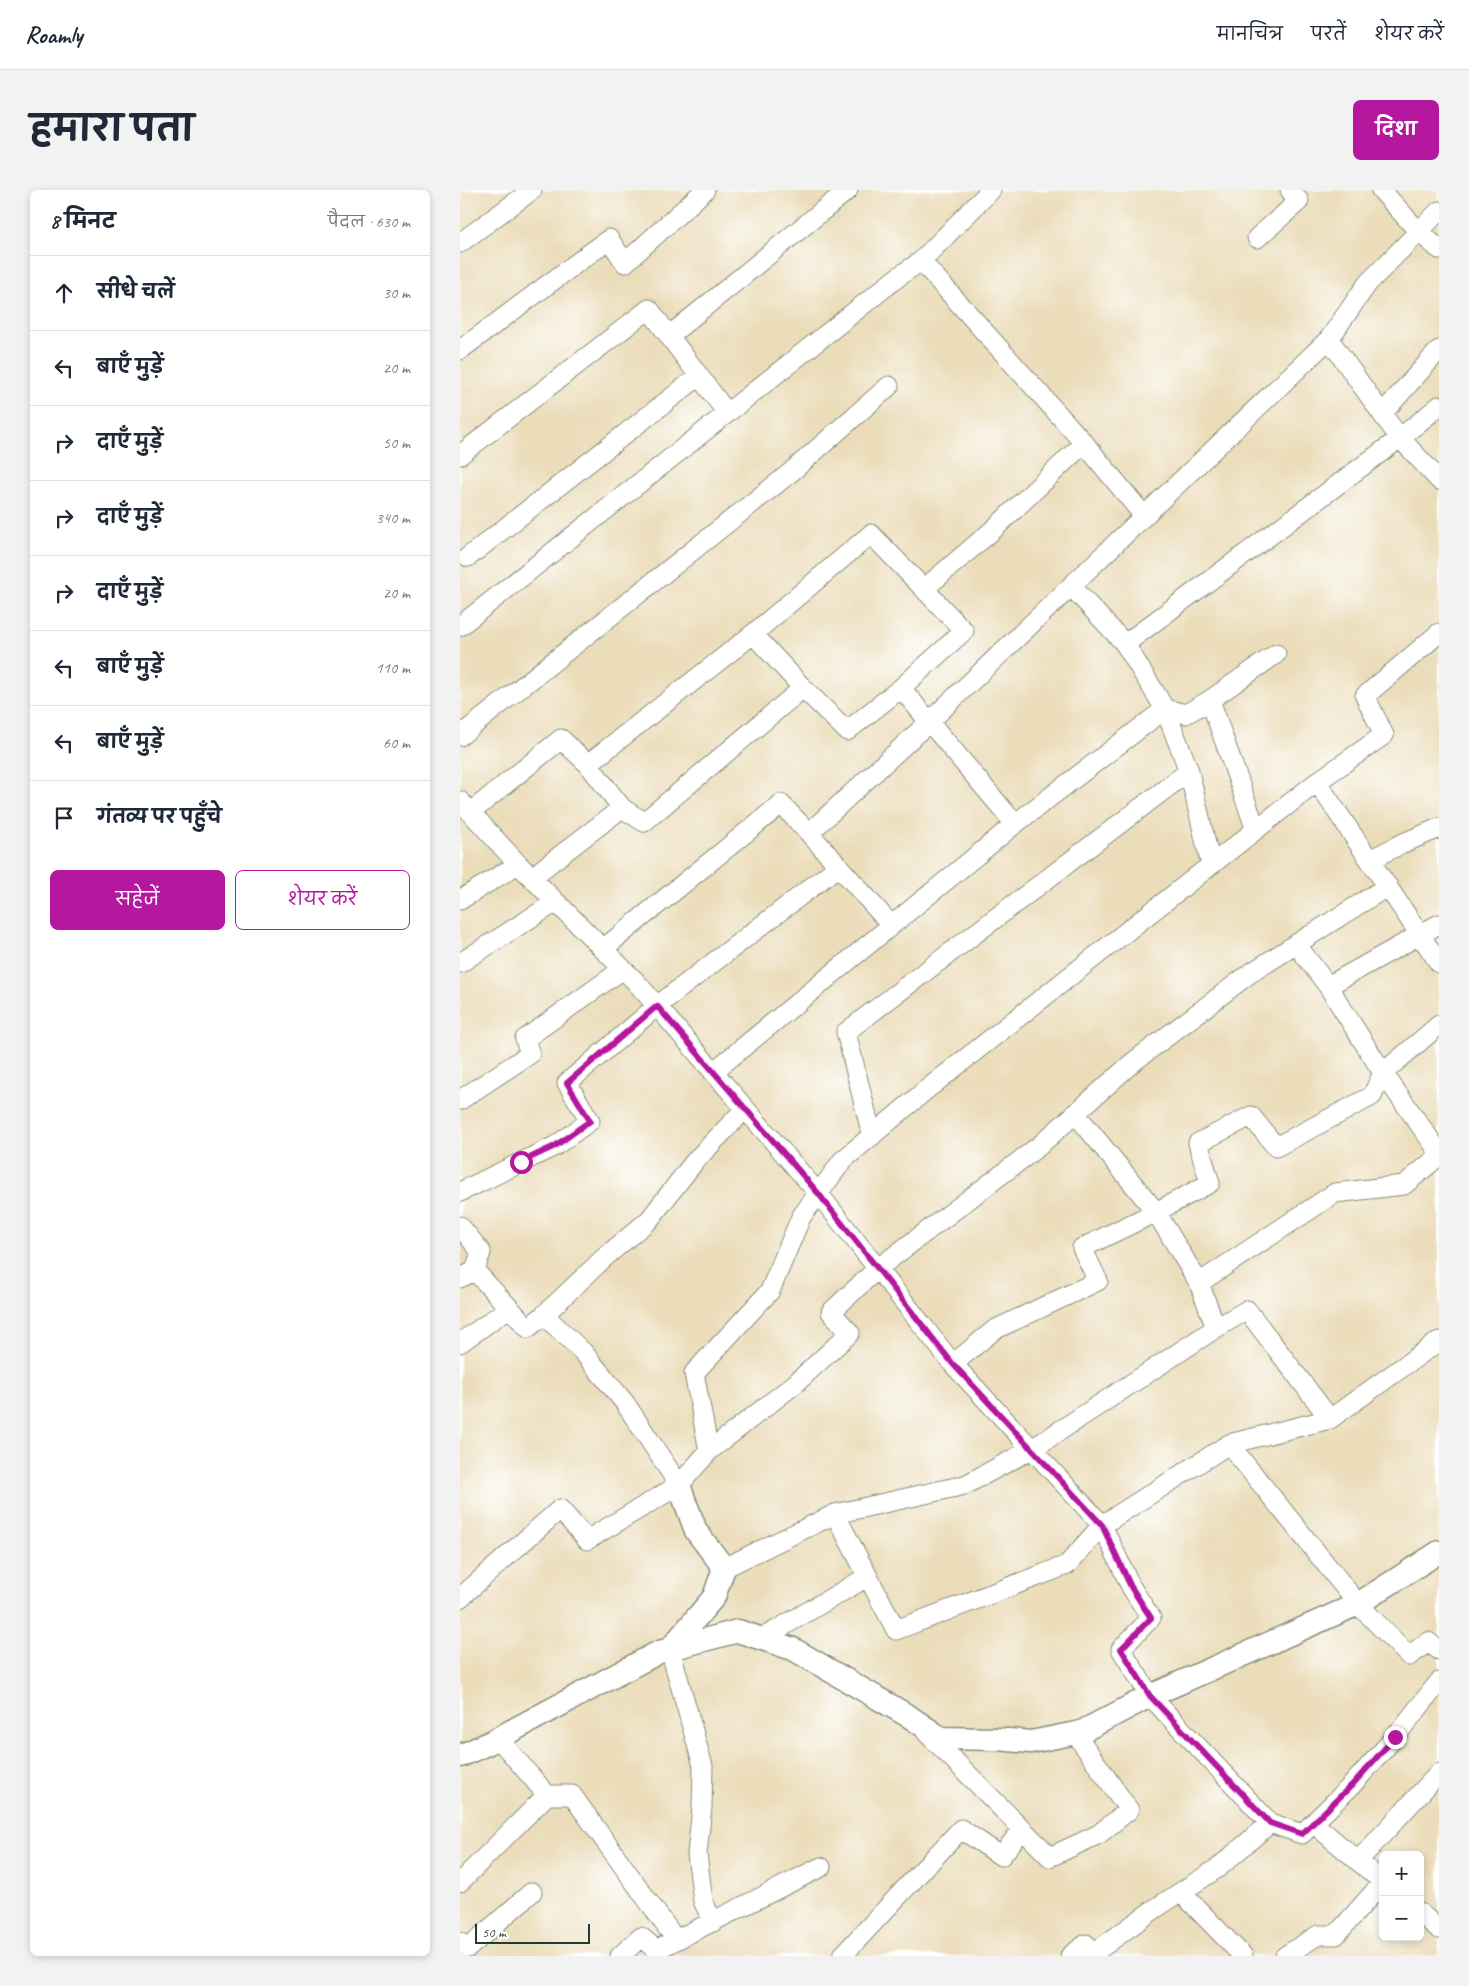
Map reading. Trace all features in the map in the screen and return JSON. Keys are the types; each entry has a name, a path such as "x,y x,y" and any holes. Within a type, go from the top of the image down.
{"street":[{"path":"460,244 532,190"},
{"path":"460,350 609,239 625,263 705,190"},
{"path":"669,336 848,190"},
{"path":"460,626 727,412 920,261 991,190"},
{"path":"1256,238 1299,201 1290,190"},
{"path":"1381,190 1419,232 1439,249"},
{"path":"809,833 929,722 1328,339 1368,283 1439,212"},
{"path":"920,261 1084,443 1144,516"},
{"path":"460,455 649,309 727,412"},
{"path":"1328,339 1400,438 1439,480"},
{"path":"1382,414 1439,350"},
{"path":"463,555 699,376"},
{"path":"460,736 782,479 889,386"},
{"path":"1125,644 1400,438 1439,406"},
{"path":"924,589 994,528 1084,443"},
{"path":"588,764 753,634 871,534 964,631 901,688 847,731 803,688 753,634"},
{"path":"1071,586 1125,644 1165,709 1188,771 1211,865"},
{"path":"709,1451 694,1373 770,1291 801,1217 843,1160 934,1084 1211,865 1317,782 1384,735 1364,696 1439,633"},
{"path":"1165,709 1186,714 1210,700 1276,654"},
{"path":"803,688 644,822 622,808 588,764 561,739 466,807 657,1006 818,1193 876,1269 953,1364 1102,1525 1131,1587 1151,1618 1121,1649 1150,1696 1270,1823 1302,1834 1352,1785 1395,1737 1439,1682"},
{"path":"901,688 1014,824"},
{"path":"1210,700 1256,830"},
{"path":"713,1072 1014,824 1165,709"},
{"path":"872,1136 846,1032 1188,771"},
{"path":"1317,782 1439,963"},
{"path":"603,949 781,804 891,925"},
{"path":"460,900 525,870 622,808"},
{"path":"1370,860 1439,828"},
{"path":"460,1192 555,1146 590,1121 567,1083 657,1006 839,866"},
{"path":"460,1598 560,1509 587,1540 679,1486 709,1451 796,1383 850,1333 831,1312 876,1269 1038,1146 1132,1063 1249,974 1388,886"},
{"path":"460,963 556,902"},
{"path":"1328,986 1439,924"},
{"path":"1296,944 1328,986 1383,1073 1439,1152"},
{"path":"460,1100 530,1054 525,1039 623,969"},
{"path":"953,1364 994,1330 1098,1281 1082,1248 1210,1183 1198,1143 1252,1116 1276,1147 1372,1096 1383,1073 1439,1025"},
{"path":"460,1226 481,1252 468,1274 510,1308 528,1328 544,1316 605,1257 649,1220 695,1161 745,1109"},
{"path":"1075,1114 1156,1212 1199,1283 1216,1328"},
{"path":"1199,1283 1335,1194 1404,1185 1439,1156"},
{"path":"460,1343 510,1308"},
{"path":"670,1649 714,1596 724,1568 835,1514 965,1485 1032,1449 1216,1328 1247,1310 1330,1419"},
{"path":"544,1316 583,1352 625,1403 679,1486 696,1531 724,1568"},
{"path":"835,1514 896,1630 1067,1565 1102,1525 1229,1444 1330,1419 1439,1341"},
{"path":"1229,1444 1358,1604 1409,1656 1428,1642 1439,1650"},
{"path":"460,1756 498,1738 651,1657 670,1649 738,1631 793,1649 913,1719 941,1738 1031,1742 1075,1733 1150,1696 1358,1604 1439,1552"},
{"path":"761,1639 867,1576"},
{"path":"670,1649 703,1766 702,1807 697,1854 703,1901 713,1922"},
{"path":"913,1719 1050,1858 1099,1834 1129,1810 1075,1733"},
{"path":"498,1738 547,1795"},
{"path":"1358,1861 1439,1773"},
{"path":"460,1882 547,1795 572,1795 676,1940"},
{"path":"1070,1956 1086,1944 1094,1953 1153,1910 1218,1868 1270,1823"},
{"path":"1285,1956 1318,1935 1336,1934 1383,1882 1312,1823"},
{"path":"842,1956 961,1829 1002,1856 1023,1829"},
{"path":"620,1956 641,1937 658,1953 676,1940 821,1867"},
{"path":"463,1949 532,1892"},
{"path":"1181,1892 1243,1956"}],"route":[{"path":"521,1162 555,1146 590,1121 567,1083 657,1006 818,1193 876,1269 953,1364 1102,1525 1131,1587 1151,1618 1121,1649 1150,1696 1270,1823 1302,1834 1352,1785 1395,1737"}]}
